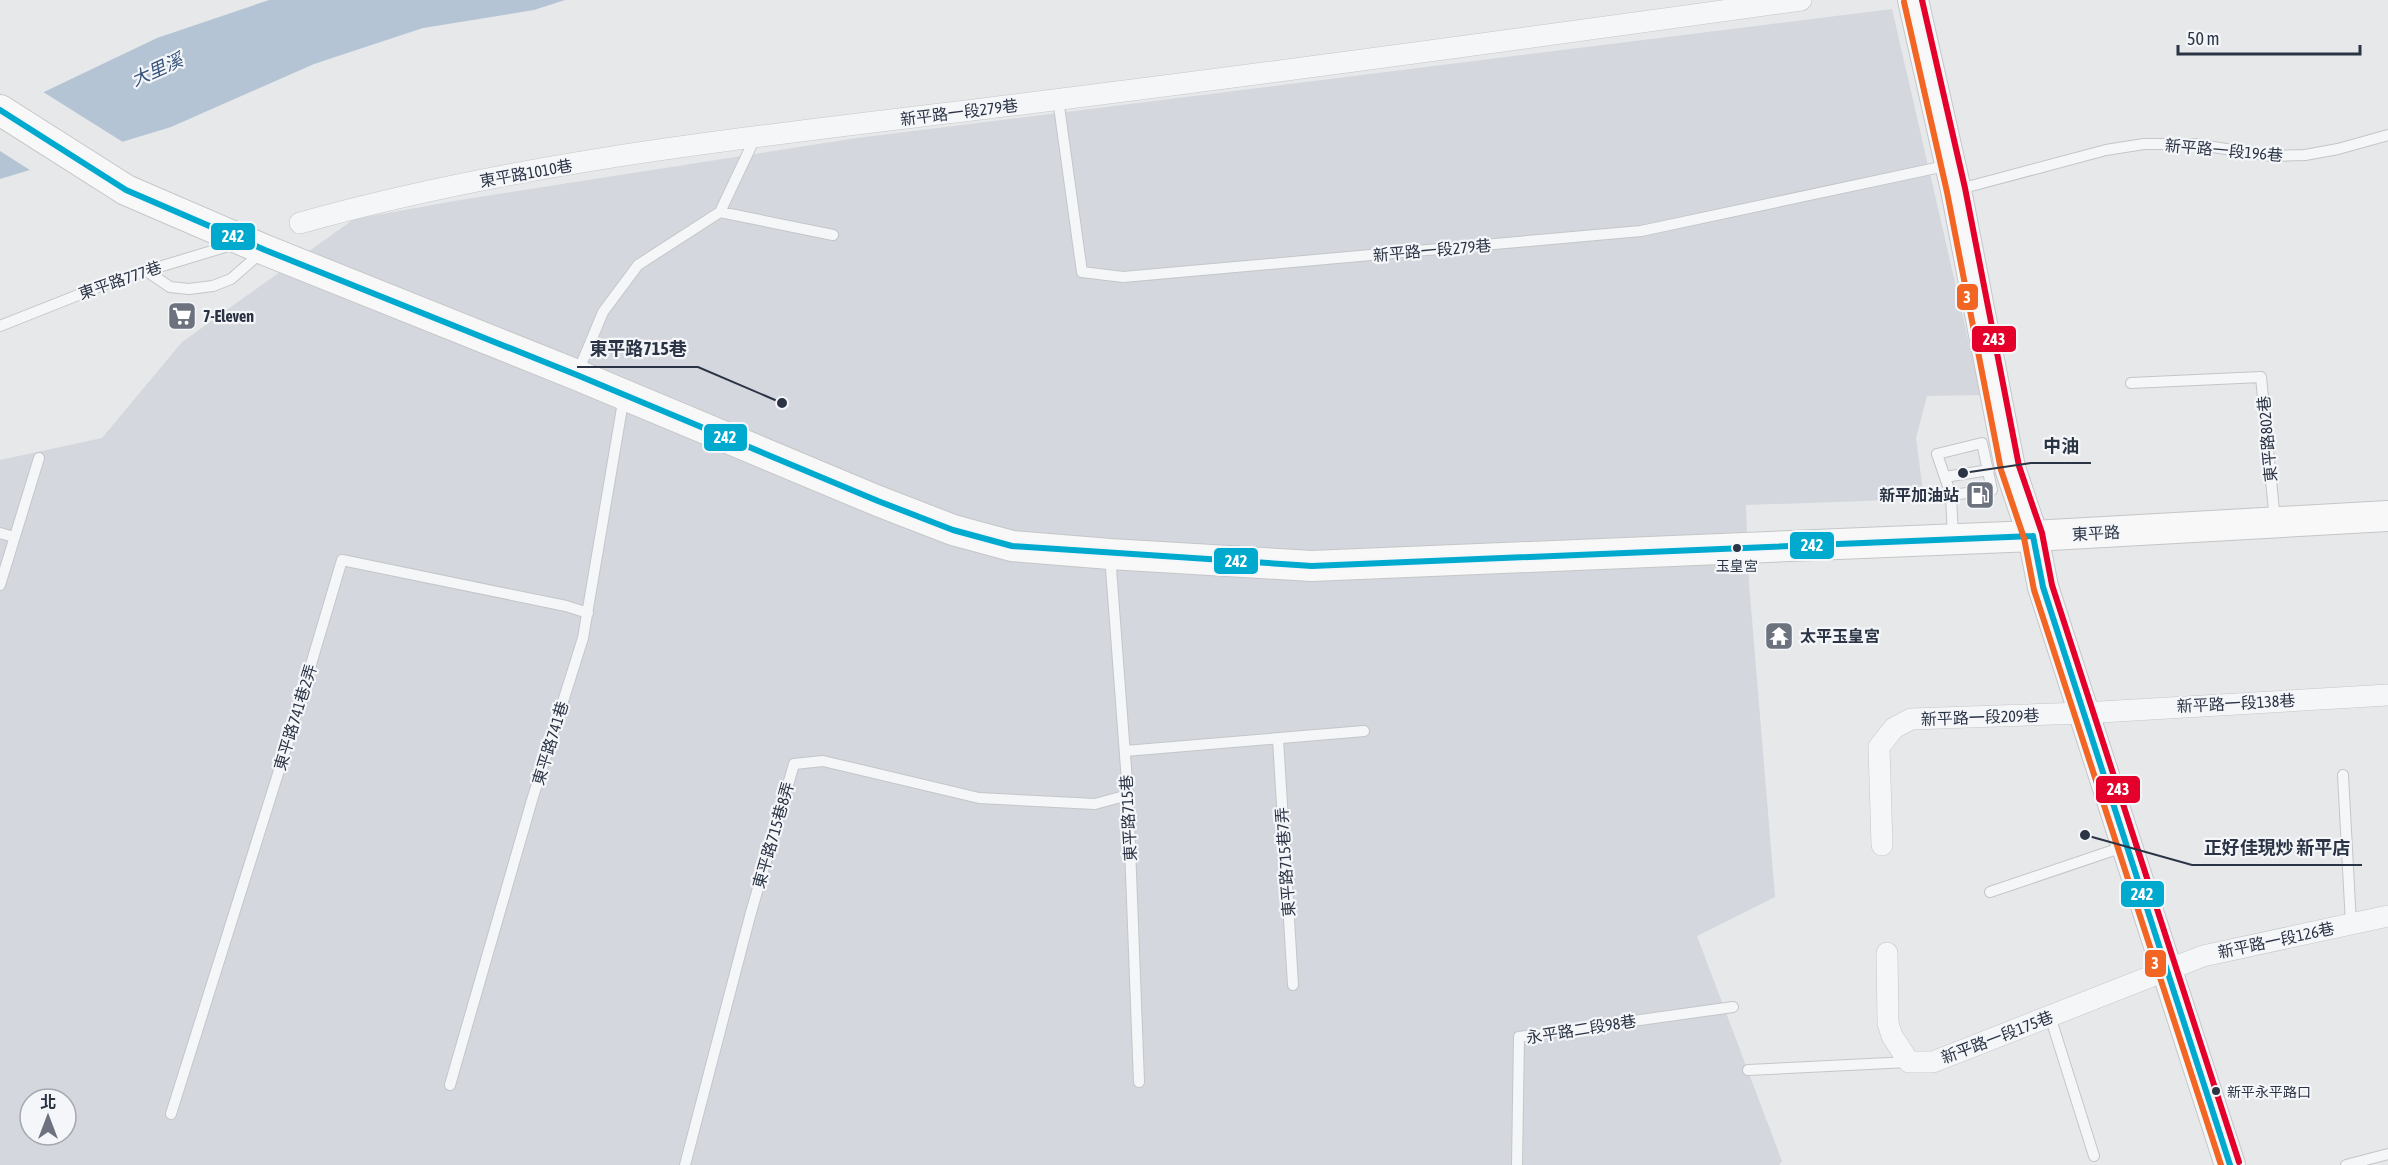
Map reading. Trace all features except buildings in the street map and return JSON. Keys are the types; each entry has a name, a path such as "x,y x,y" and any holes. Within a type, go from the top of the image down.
{"street":[{"name":"新平路一段279巷","path":"860,124 1421,52 1801,0"},
{"path":"1913,0 1953,178 2010,468 2033,536 2043,587 2230,1165"},
{"name":"東平路","path":"0,110 126,190 254,245 577,375 878,501 953,530 1012,546 1312,566 2033,536 2388,516"},
{"name":"東平路1010巷","path":"300,223 373,203 504,176 860,124"},
{"name":"新平路一段138巷","path":"2083,713 2388,695"},
{"name":"新平路一段209巷","path":"1882,845 1879,747 1894,728 1911,719 2083,713"},
{"name":"新平路一段126巷","path":"2166,969 2203,956 2388,916"},
{"path":"1887,953 1888,1023 1892,1036 1909,1062"},
{"name":"新平路一段175巷","path":"1909,1062 1933,1062 1952,1056 2166,969"}],"lane":[{"name":"新平路一段279巷","path":"1058,99 1082,272 1123,277 1641,231 1953,178"},
{"name":"新平路一段196巷","path":"1953,178 2144,144 2194,144 2271,156 2304,155 2338,149 2388,135"},
{"path":"577,375 603,312 638,265 720,212 755,138"},
{"path":"720,212 833,235"},
{"path":"145,270 170,287 189,289 213,286 231,279 254,245"},
{"name":"東平路777巷","path":"0,326 32,311 145,270 254,245"},
{"name":"東平路802巷","path":"2131,383 2261,377 2275,523"},
{"name":"東平路741巷","path":"450,1085 532,800 583,638 624,396"},
{"path":"1951,495 1992,490 1982,443 1937,454 1951,495 1953,539"},
{"path":"0,585 39,459"},
{"path":"1945,477 1989,470"},
{"path":"0,533 14,537"},
{"name":"東平路715巷","path":"1110,554 1128,795 1139,1082"},
{"name":"東平路741巷2弄","path":"171,1114 287,745 342,560 566,606 588,613"},
{"path":"1125,751 1364,731"},
{"name":"東平路715巷7弄","path":"1278,739 1293,984"},
{"name":"東平路715巷8弄","path":"685,1165 750,916 794,764 823,761 979,798 1095,804 1128,795"},
{"path":"2343,775 2351,924"},
{"path":"1990,892 2126,846"},
{"name":"永平路二段98巷","path":"1517,1165 1519,1037 1733,1007"},
{"path":"2050,1016 2094,1156"},
{"name":"新平路一段175巷","path":"1748,1070 1909,1062"},
{"path":"2346,1165 2388,1154"}],"shaded area":[{"path":"1892,9 1981,395 1927,396 1916,438 1924,499 1746,505 1749,583 1775,897 1697,936 1782,1161 1779,1165 0,1165 0,460 102,438 182,342 354,219 460,200 857,138"}],"water":[{"name":"大里溪","path":"269,0 565,0 534,10 423,28 314,64 171,127 0,179 0,113 157,38"}],"pier":[{"path":"40,90 126,144 33,172 0,151 0,110"}],"transit line":[{"name":"243","path":"1922,0 1965,188 2019,466 2042,533 2052,585 2239,1162"},
{"name":"3","path":"1904,2 1947,192 2001,470 2024,538 2034,590 2221,1165"},
{"name":"242","path":"0,110 126,190 265,250 577,375 878,501 953,530 1012,546 1312,566 2033,536"},
{"name":"242","path":"2033,536 2043,587 2230,1165"}],"place":[{"name":"7-Eleven","path":"182,316"},
{"name":"東平路715巷","path":"782,403"},
{"name":"中油","path":"1963,473"},
{"name":"新平加油站","path":"1980,495"},
{"name":"玉皇宮","path":"1737,548"},
{"name":"太平玉皇宮","path":"1779,636"},
{"name":"正好佳現炒 新平店","path":"2085,835"},
{"name":"新平永平路口","path":"2216,1091"}]}
